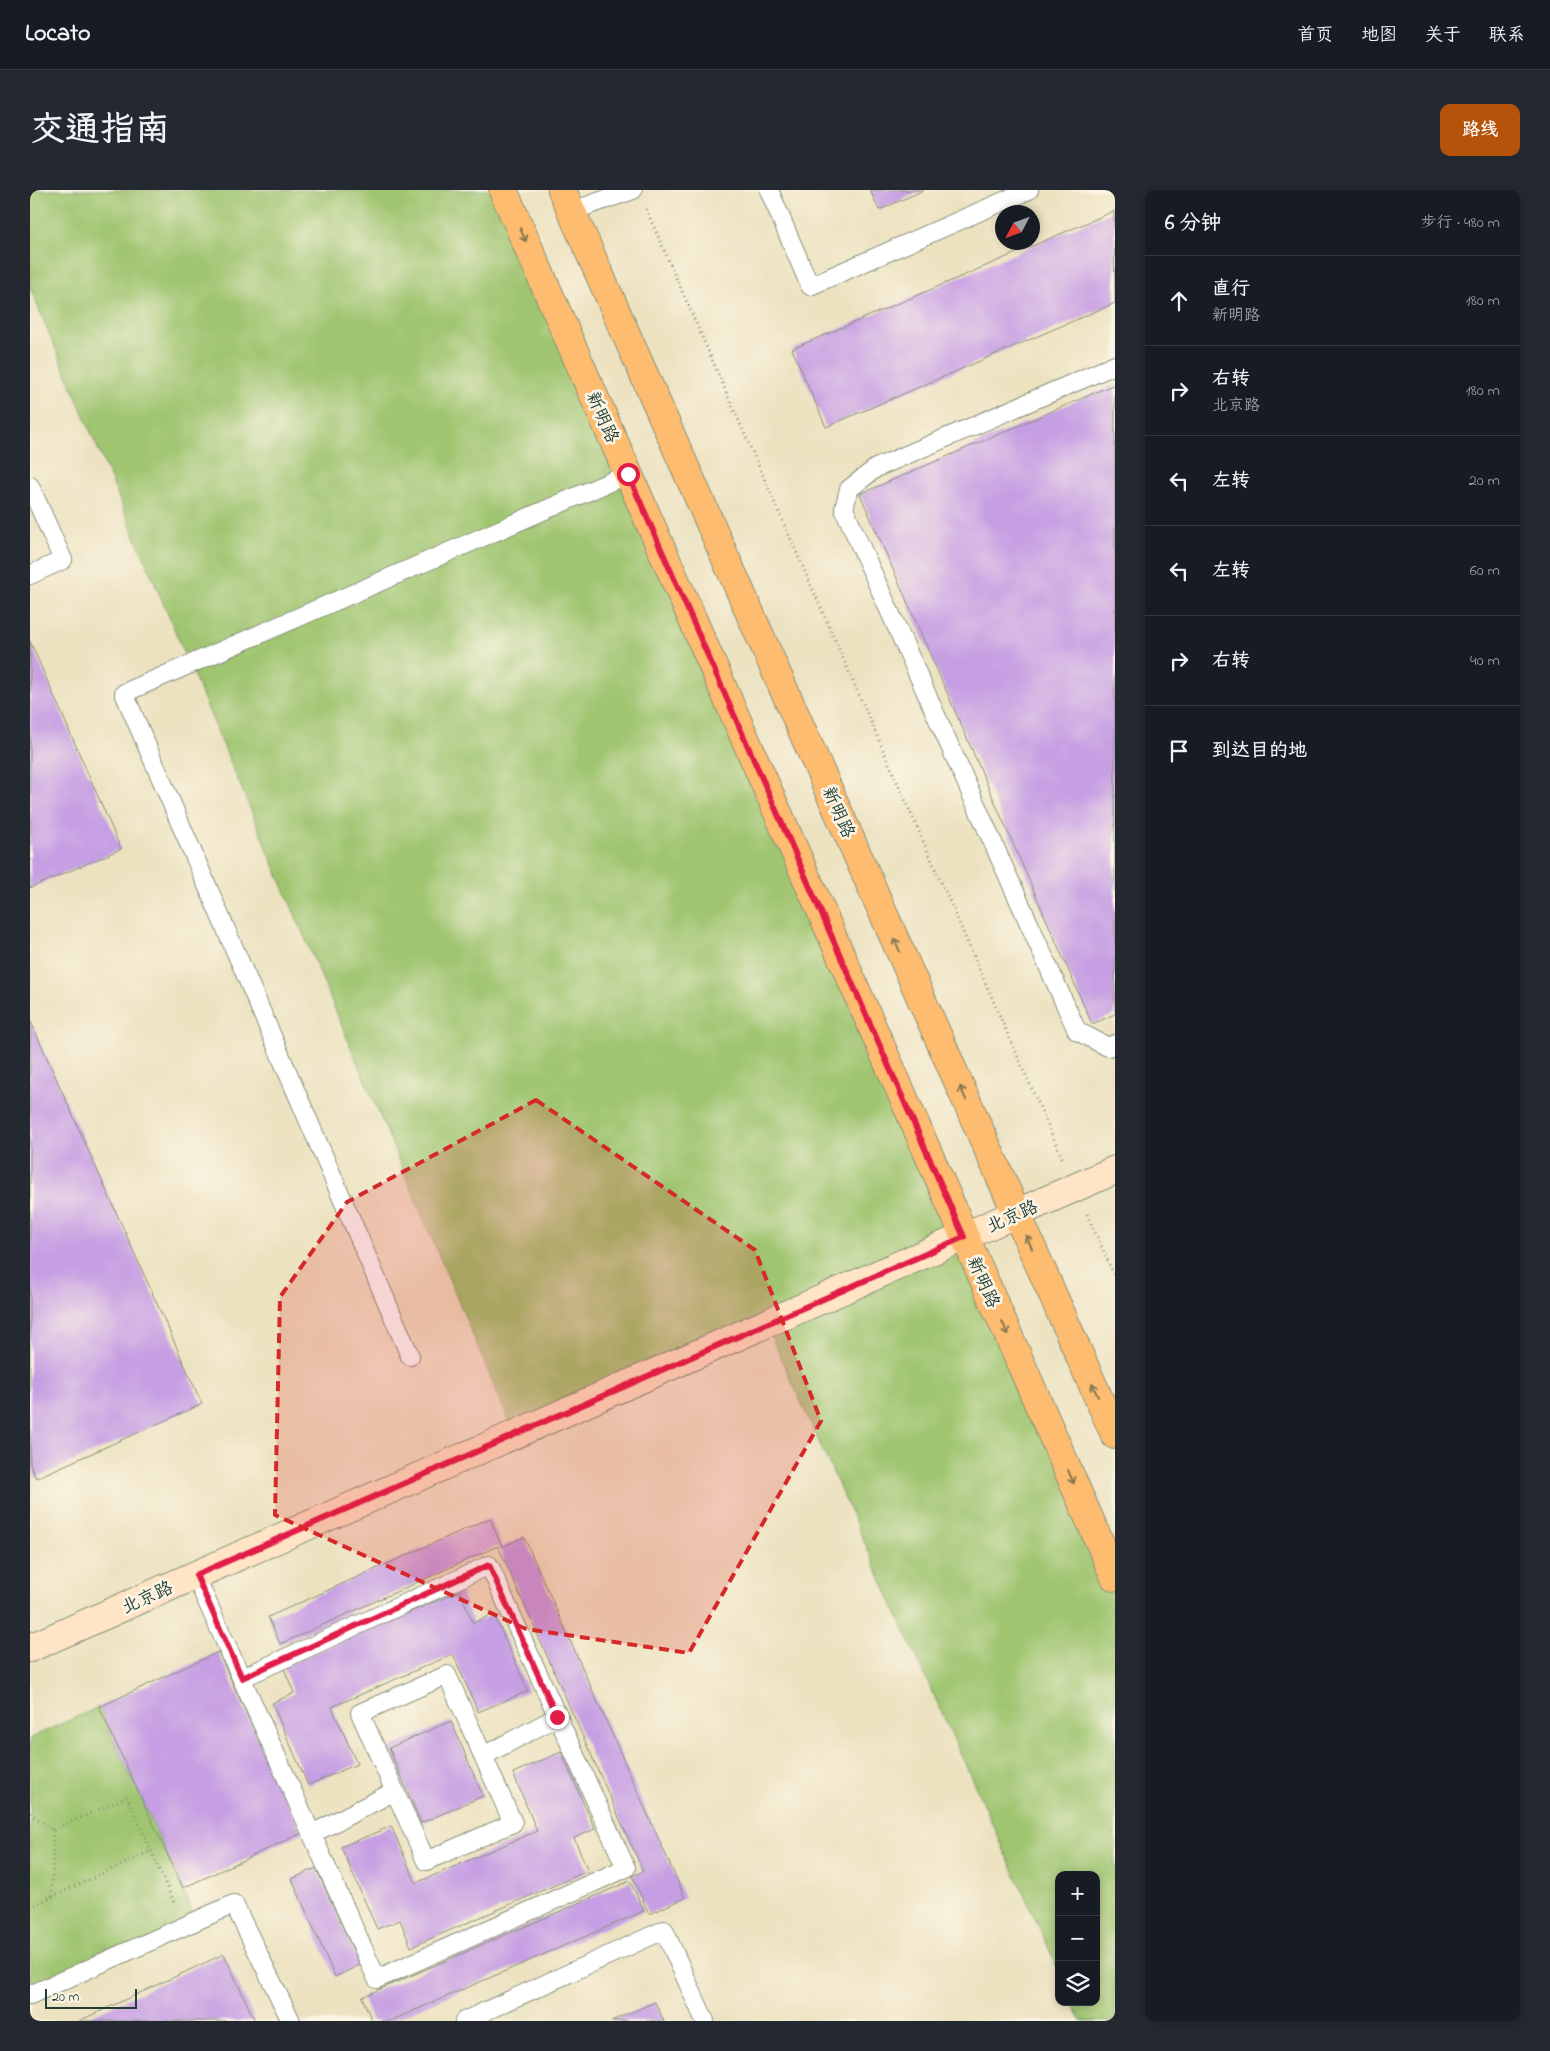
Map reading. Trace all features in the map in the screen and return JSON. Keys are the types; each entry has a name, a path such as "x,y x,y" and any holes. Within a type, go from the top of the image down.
{"main road":[{"name":"新明路","path":"503,190 1115,1577"},
{"name":"新明路","path":"567,201 1115,1435"}],"street":[{"name":"北京路","path":"30,1648 1115,1170"}],"lane":[{"path":"567,201 633,190"},
{"path":"770,190 810,286 1029,190"},
{"path":"1115,365 876,468 849,489 844,509 1076,1031 1108,1047 1115,1044"},
{"path":"410,1356 124,693 628,474"},
{"path":"30,486 63,560 30,574"},
{"path":"196,1575 242,1678 312,1834 377,1978 626,1868 489,1565 242,1678"},
{"path":"446,1675 512,1823 426,1861 395,1791 360,1713 446,1675"},
{"path":"483,1756 557,1717"},
{"path":"312,1834 395,1791"},
{"path":"30,1995 234,1904 291,2021"},
{"path":"464,2021 664,1930 705,2021"}],"path":[{"path":"645,208 1115,1277"},
{"path":"53,1830 127,1797 185,1926"},
{"path":"30,1812 53,1830"},
{"path":"52,1897 53,1830"},
{"path":"30,1907 151,1851"}],"highlighted area":[{"path":"536,1100 755,1250 821,1421 689,1653 526,1629 275,1515 280,1297 347,1202"}],"green space":[{"path":"30,190 503,190 1115,1577 1115,2021 1081,2021 1075,2006 1100,2006 1100,1871 1055,1871 1055,1962 766,1325 515,1435 30,288"},
{"path":"99,1707 183,1888 194,1921 30,1995 30,1738"}],"building":[{"path":"870,190 924,190 879,210"},
{"path":"1114,211 1115,303 826,427 792,349 1023,250 1040,250 1040,243"},
{"path":"1115,384 1115,1014 1092,1024 860,494"},
{"path":"30,641 121,849 30,888"},
{"path":"30,1020 202,1404 36,1478 30,1465"},
{"path":"490,1518 502,1547 524,1537 685,1898 649,1914 632,1876 643,1871 498,1546 280,1644 268,1617"},
{"path":"460,1591 473,1623 494,1614 528,1691 478,1712 453,1654 332,1707 357,1764 308,1785 272,1703 294,1693 283,1666"},
{"path":"218,1652 302,1833 183,1888 99,1707"},
{"path":"451,1721 483,1796 421,1823 389,1748"},
{"path":"561,1752 595,1829 574,1838 588,1871 411,1947 400,1920 377,1929 341,1847 391,1826 416,1883 537,1831 513,1773"},
{"path":"316,1868 360,1965 335,1977 292,1879"},
{"path":"630,1881 644,1911 390,2021 372,2021 362,1997"},
{"path":"224,1954 255,2021 79,2021"},
{"path":"655,2002 664,2021 611,2021"}],"route":[{"path":"557,1717 489,1565 242,1678 196,1575 964,1237 628,474"}]}
